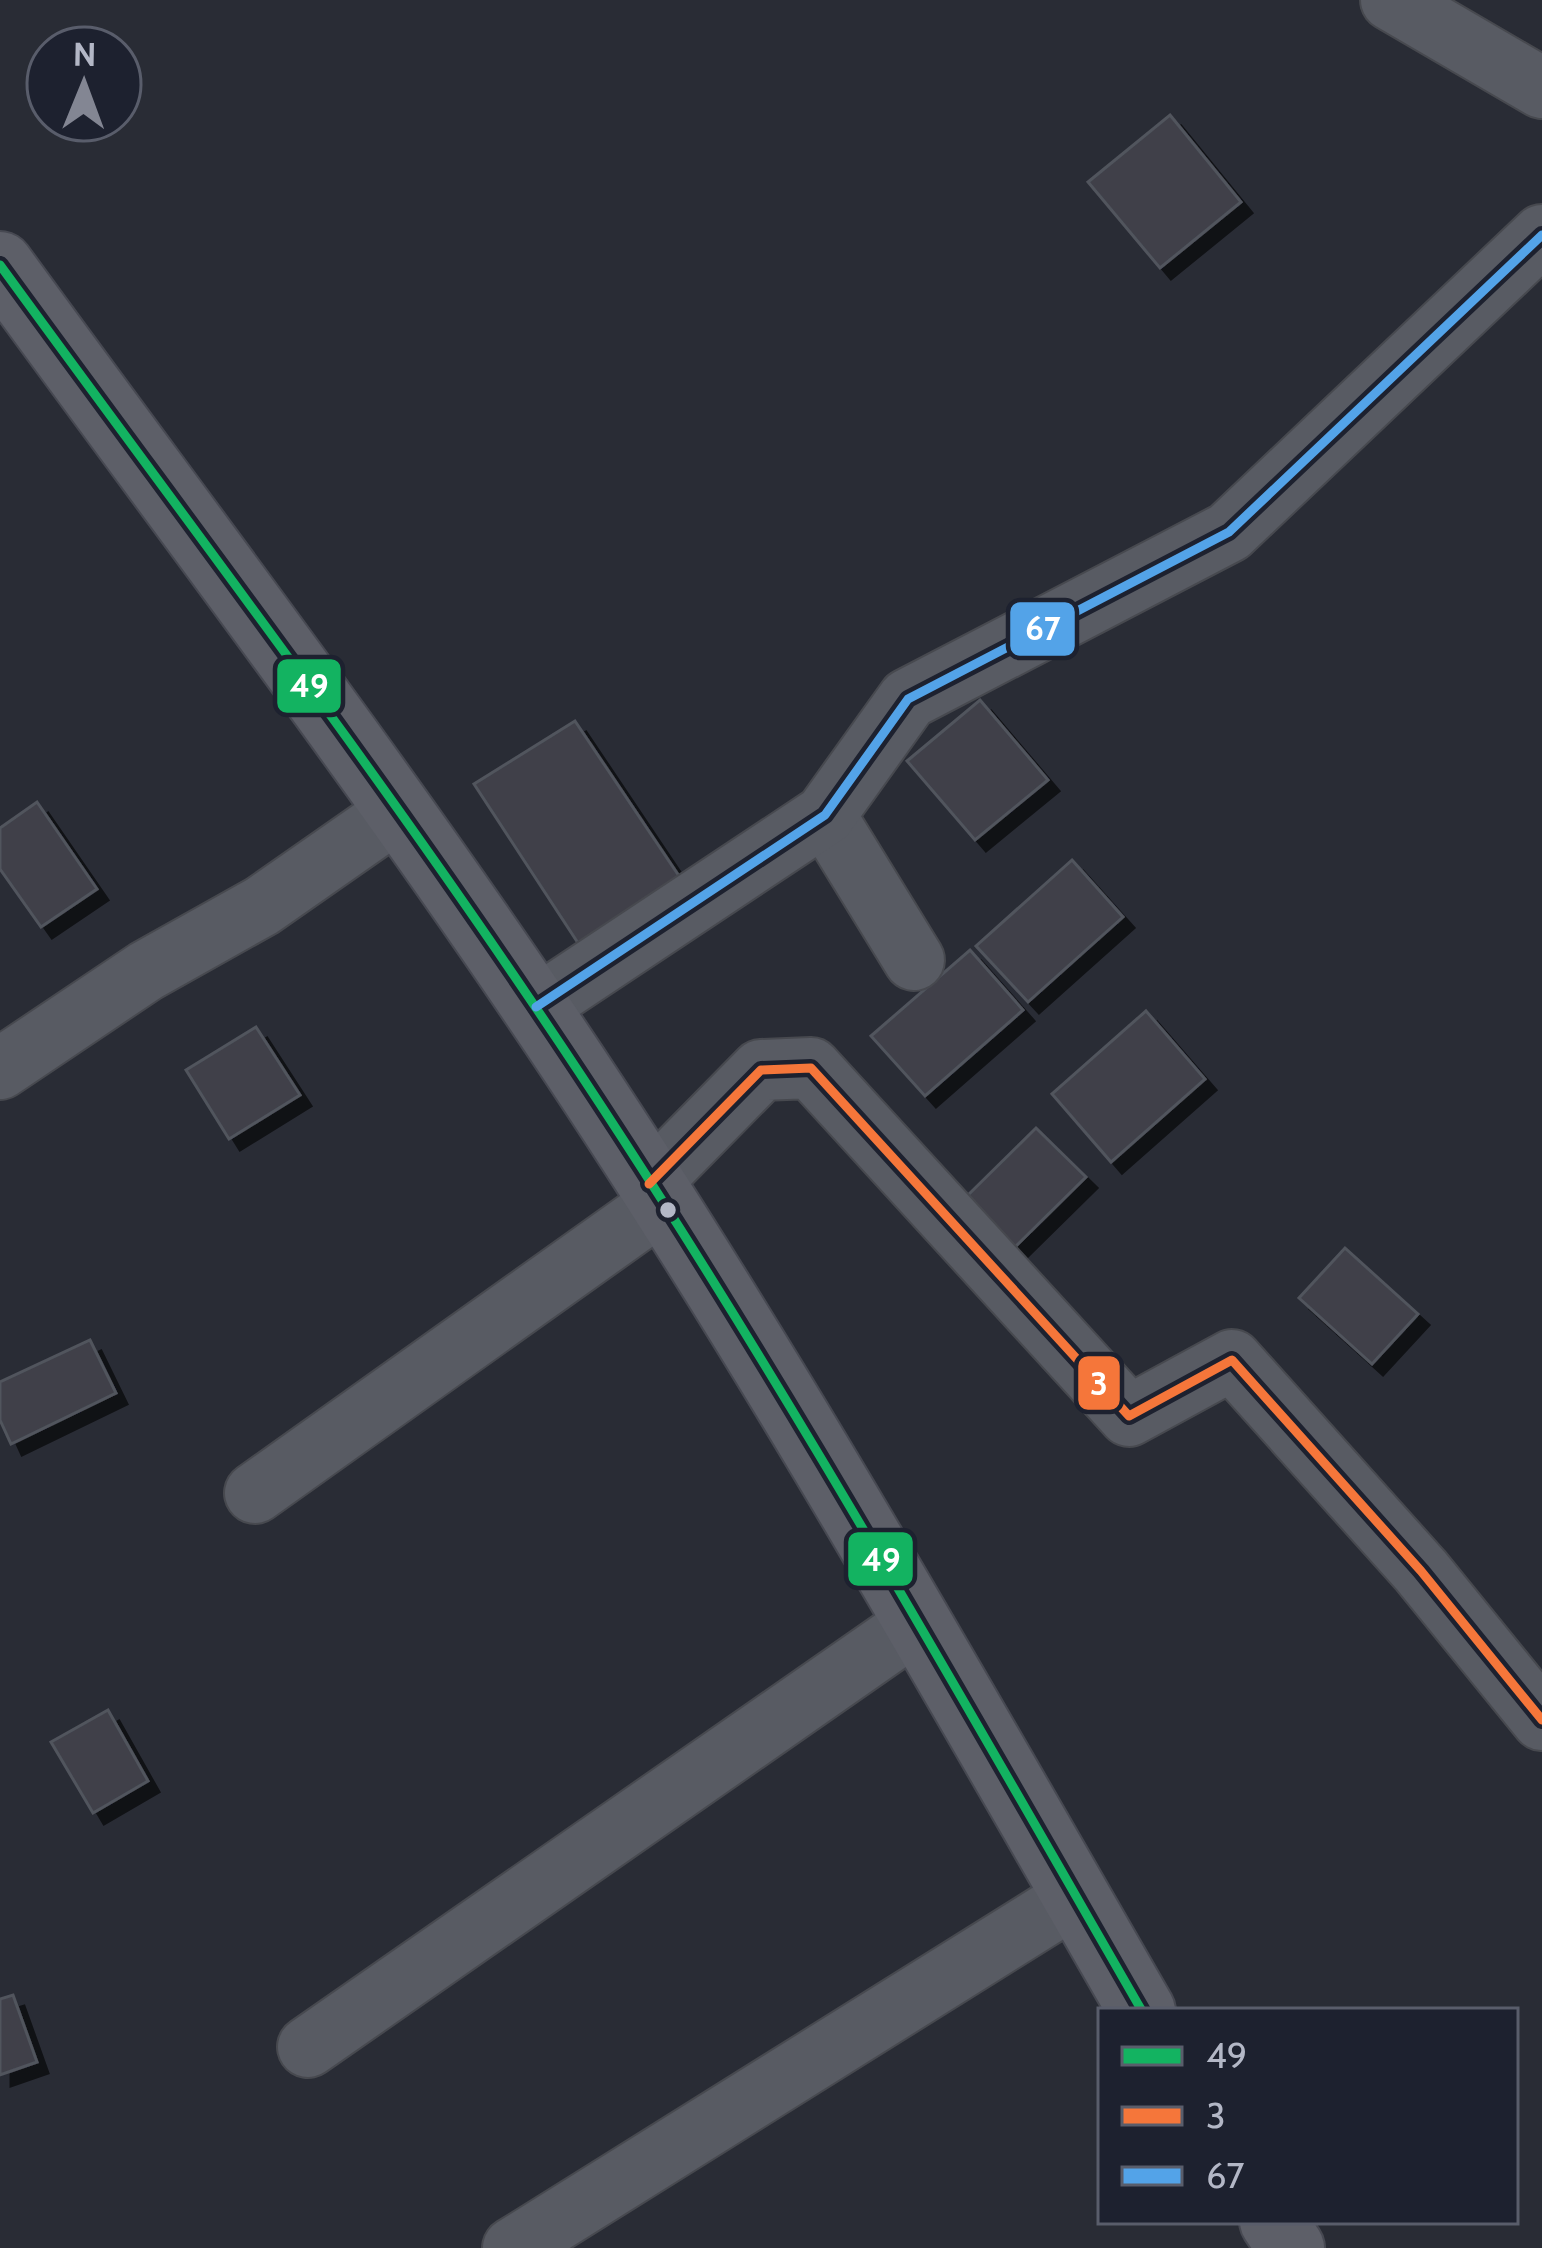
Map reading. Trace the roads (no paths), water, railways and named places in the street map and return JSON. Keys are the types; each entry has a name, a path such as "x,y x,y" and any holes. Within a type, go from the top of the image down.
{"main road":[{"path":"0,265 536,1007 918,1622 1140,2008"}],"street":[{"path":"1391,0 1542,88"},
{"path":"536,1007 825,815 908,700 1229,532 1542,235"},
{"path":"0,1069 146,971 262,906 398,811"},
{"path":"825,815 914,960"},
{"path":"255,1493 656,1194 761,1070 811,1068 1130,1416 1232,1360 1420,1571 1542,1720"},
{"path":"308,2047 918,1622"},
{"path":"513,2248 1076,1896"}]}
